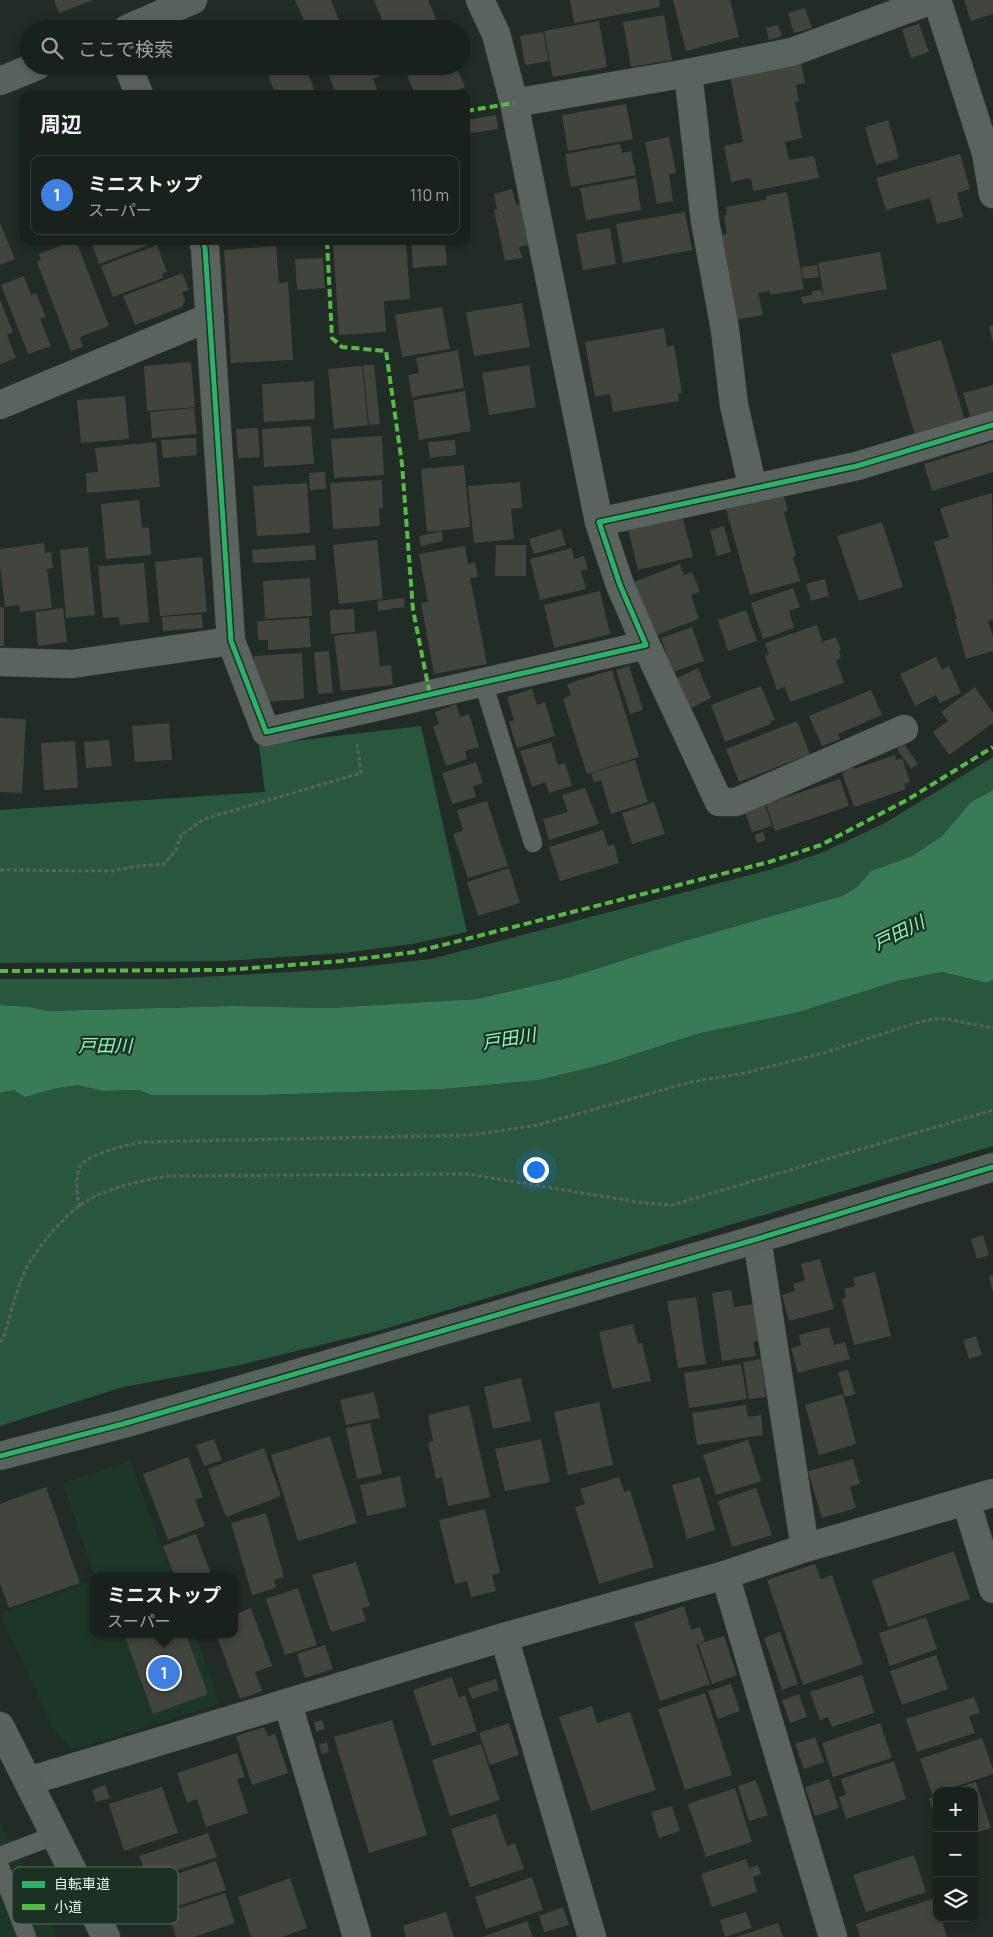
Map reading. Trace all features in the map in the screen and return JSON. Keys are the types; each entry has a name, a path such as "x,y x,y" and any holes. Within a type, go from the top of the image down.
{"street":[{"path":"147,20 193,0"},
{"path":"480,0 496,34 514,103 599,522 620,585 646,646 719,802 736,802 904,729"},
{"path":"514,103 688,73 792,52 932,0"},
{"path":"937,0 986,153 993,194"},
{"path":"0,82 20,73"},
{"path":"688,73 705,221 725,330 734,405 753,489"},
{"path":"132,75 137,90"},
{"path":"204,245 231,640 266,732 646,646"},
{"path":"0,405 210,317"},
{"path":"599,522 857,466 993,425"},
{"path":"0,662 72,664 231,640"},
{"path":"0,1456 123,1424 757,1239 993,1167"},
{"path":"757,1239 805,1548"},
{"path":"29,1781 504,1638 725,1575 805,1548 993,1493"},
{"path":"966,1501 993,1589"},
{"path":"725,1575 833,1937"},
{"path":"504,1638 592,1937"},
{"path":"288,1704 357,1937"},
{"path":"0,1726 72,1867"},
{"path":"100,1924 106,1937"}],"lane":[{"path":"483,682 533,843"},
{"path":"0,1856 56,1835"},
{"path":"0,1867 12,1898"},
{"path":"22,1924 27,1937"}],"path":[{"path":"0,870 112,871 164,864 176,850 181,835 204,820 361,773 352,712"},
{"path":"79,1208 76,1181 80,1168 86,1160 120,1147 142,1142 472,1134 538,1125 690,1082 745,1074 824,1053 934,1019 947,1019 993,1028"},
{"path":"0,1342 3,1339 24,1272 42,1243 64,1220 89,1199 126,1185 168,1176 467,1174 644,1203 672,1205 993,1110"}],"shaded area":[{"path":"421,726 467,932 412,944 344,953 226,961 0,963 0,810 265,792 259,745"},
{"path":"993,757 993,790 971,802 942,836 912,856 871,871 857,887 842,896 684,941 567,978 477,999 329,1008 232,1006 49,1011 29,1007 0,1005 0,979 166,979 342,969 431,959 769,870 821,853 885,823"},
{"path":"942,972 987,983 993,980 993,1146 381,1330 236,1366 123,1387 0,1426 0,1093 14,1090 53,1089 77,1085 103,1091 139,1090 151,1095 262,1095 445,1089 539,1080 605,1064 697,1034 799,1012 897,981"},
{"path":"130,1461 172,1573 94,1573 63,1483"},
{"path":"90,1581 90,1638 196,1638 220,1704 73,1750 55,1732 0,1614"},
{"path":"0,1821 23,1867 12,1867 12,1924 52,1924 58,1937 0,1937"}],"water":[{"name":"戸田川","path":"993,790 993,980 987,983 942,972 897,981 799,1012 697,1034 605,1064 539,1080 445,1089 262,1095 151,1095 139,1090 103,1091 77,1085 25,1097 14,1090 0,1093 0,1005 29,1007 49,1011 232,1006 329,1008 477,999 567,978 684,941 842,896 857,887 871,871 912,856 942,836 971,802"}],"building":[{"path":"54,0 93,0 59,13"},
{"path":"295,0 331,0 339,20 304,20"},
{"path":"374,0 428,0 437,20 382,20"},
{"path":"570,0 659,0 660,7 574,23"},
{"path":"673,0 730,0 739,37 686,51"},
{"path":"964,0 993,0 993,14 971,21"},
{"path":"805,8 812,28 794,33 788,13"},
{"path":"664,15 672,60 631,67 623,22"},
{"path":"599,21 607,67 553,77 544,31"},
{"path":"919,24 929,52 911,58 902,29"},
{"path":"778,25 782,36 769,40 766,28"},
{"path":"543,32 549,61 525,65 520,36"},
{"path":"800,57 805,83 796,85 799,101 795,102 802,138 785,142 789,160 814,156 819,178 753,191 751,178 731,182 724,146 743,142 729,71"},
{"path":"268,75 309,75 314,90 274,90"},
{"path":"329,75 382,75 373,79 377,90 334,90"},
{"path":"407,75 460,75 465,87 458,90 413,90"},
{"path":"626,104 633,139 568,151 562,115"},
{"path":"496,115 498,129 470,133 470,119"},
{"path":"888,120 899,158 876,165 865,127"},
{"path":"669,137 676,173 669,174 673,201 657,204 645,142"},
{"path":"620,144 622,153 631,151 636,175 571,187 565,154"},
{"path":"960,154 970,189 957,193 963,217 937,224 930,198 886,210 876,178"},
{"path":"636,178 641,210 586,220 580,188"},
{"path":"512,189 516,205 520,204 529,245 519,247 522,258 505,261 494,210 497,209 494,194"},
{"path":"787,192 804,289 770,295 770,291 758,293 763,315 729,321 720,235 727,234 724,215 727,215 726,207 766,200 766,196"},
{"path":"685,212 692,250 623,263 616,224"},
{"path":"0,223 15,259 0,265"},
{"path":"610,228 616,264 583,270 576,234"},
{"path":"63,245 78,245 109,326 80,337 83,347 71,351 37,262 41,260 39,254"},
{"path":"92,245 149,245 99,264"},
{"path":"157,245 167,272 162,274 163,278 113,297 101,266"},
{"path":"333,245 406,245 410,299 384,301 386,332 339,335"},
{"path":"411,245 445,245 447,265 413,268"},
{"path":"276,246 279,283 288,282 293,360 231,363 224,250"},
{"path":"880,252 887,289 803,304 801,297 812,295 812,291 821,290 824,297 818,263"},
{"path":"323,258 325,288 297,290 295,259"},
{"path":"817,265 819,277 803,279 801,267"},
{"path":"182,273 189,290 182,292 185,300 182,307 135,325 123,296"},
{"path":"24,276 31,295 36,293 46,317 40,319 51,346 28,354 1,285"},
{"path":"0,300 13,332 7,335 16,358 0,364"},
{"path":"522,303 530,347 474,356 466,312"},
{"path":"442,307 450,349 402,357 395,315"},
{"path":"993,325 993,340 992,340 989,327"},
{"path":"664,328 667,347 674,345 682,393 678,394 679,401 613,412 610,394 595,397 585,342"},
{"path":"941,340 967,427 917,442 891,354"},
{"path":"458,350 464,388 412,397 408,375 419,373 416,358"},
{"path":"191,362 195,407 147,411 144,366"},
{"path":"363,365 374,365 380,424 369,425"},
{"path":"529,365 536,407 489,415 482,373"},
{"path":"362,366 368,425 334,429 328,369"},
{"path":"314,381 315,419 264,422 262,384"},
{"path":"993,385 993,420 973,426 963,393"},
{"path":"465,391 471,431 419,440 413,400"},
{"path":"125,396 129,439 81,443 77,400"},
{"path":"194,408 197,434 152,438 150,412"},
{"path":"311,426 314,464 264,467 262,429"},
{"path":"258,428 260,457 238,458 236,429"},
{"path":"382,436 384,475 334,478 331,439"},
{"path":"196,438 197,455 163,458 161,440"},
{"path":"455,440 456,455 430,458 428,442"},
{"path":"156,442 160,487 87,493 86,473 98,472 95,448"},
{"path":"993,442 993,472 932,491 924,464"},
{"path":"464,465 470,527 427,532 421,469"},
{"path":"325,472 326,489 310,490 309,473"},
{"path":"382,480 383,508 379,508 380,526 333,529 330,483"},
{"path":"520,482 522,508 511,509 514,539 474,543 468,486"},
{"path":"307,483 310,533 257,536 253,486"},
{"path":"783,493 788,511 784,512 796,556 793,557 800,581 750,595 726,509"},
{"path":"992,493 993,619 988,621 993,636 993,651 966,659 955,619 957,619 934,542 949,537 940,508"},
{"path":"139,500 142,528 149,527 151,555 106,559 101,504"},
{"path":"682,515 693,557 638,570 628,529"},
{"path":"882,522 903,587 859,601 837,536"},
{"path":"724,526 731,552 717,556 710,530"},
{"path":"561,529 566,545 534,554 529,539"},
{"path":"442,531 443,541 421,546 419,536"},
{"path":"377,540 383,599 339,604 333,545"},
{"path":"44,543 45,553 51,552 53,568 47,569 52,608 20,612 19,605 5,607 0,549"},
{"path":"315,545 316,560 253,563 252,550"},
{"path":"496,545 526,545 526,576 495,576"},
{"path":"465,546 468,564 475,562 478,577 470,578 487,664 434,674 421,603 428,602 419,554"},
{"path":"88,547 95,615 66,618 60,550"},
{"path":"572,548 574,559 584,556 588,569 581,571 586,589 540,600 530,559"},
{"path":"202,557 207,612 160,616 155,562"},
{"path":"144,563 149,622 120,625 119,617 103,618 98,566"},
{"path":"680,564 684,575 692,572 700,592 691,595 699,619 654,636 634,582"},
{"path":"310,578 312,616 265,619 263,581"},
{"path":"825,579 829,596 811,601 806,584"},
{"path":"793,588 800,607 789,611 794,628 763,639 751,603"},
{"path":"600,591 610,634 554,648 544,605"},
{"path":"404,598 405,607 378,611 377,601"},
{"path":"0,607 4,607 4,646 0,646"},
{"path":"63,608 67,642 38,646 35,612"},
{"path":"354,609 355,632 331,634 330,610"},
{"path":"746,610 757,641 728,651 718,620"},
{"path":"202,614 203,628 163,631 162,617"},
{"path":"309,618 311,647 268,650 268,640 258,640 257,621"},
{"path":"817,625 822,642 836,637 841,650 839,651 841,658 836,660 844,683 790,702 785,687 777,690 765,656 769,654 765,643"},
{"path":"692,627 704,661 673,672 661,638"},
{"path":"376,631 380,666 391,665 393,685 341,691 334,636"},
{"path":"329,651 333,693 318,694 314,652"},
{"path":"302,653 304,699 264,702 256,686 254,656"},
{"path":"936,657 942,670 949,666 961,693 940,703 936,695 915,706 900,674"},
{"path":"629,666 643,710 630,714 616,670"},
{"path":"698,668 711,698 689,709 675,679"},
{"path":"612,670 639,757 587,774 563,699 571,695 567,684"},
{"path":"761,686 775,720 770,722 771,724 725,742 711,705"},
{"path":"975,687 993,713 993,723 949,755 933,732 948,721 941,712"},
{"path":"532,689 537,705 545,702 555,736 517,748 509,722 514,720 507,697"},
{"path":"871,690 882,715 838,734 840,739 822,746 809,716"},
{"path":"456,704 460,717 469,714 479,747 465,751 467,759 446,766 433,726 439,725 435,712"},
{"path":"0,718 26,719 22,793 0,792"},
{"path":"797,721 810,754 739,782 726,749"},
{"path":"169,723 172,760 135,762 132,726"},
{"path":"109,740 112,766 86,768 84,742"},
{"path":"75,741 78,788 44,790 41,743"},
{"path":"551,742 558,765 565,763 572,786 549,793 545,782 532,787 520,751"},
{"path":"904,744 918,764 911,769 897,749"},
{"path":"895,755 896,760 902,758 910,782 904,784 906,789 854,807 842,773 845,772 843,770 853,766 854,769"},
{"path":"635,760 648,802 611,814 601,780 594,782 591,773"},
{"path":"476,762 483,783 473,786 476,797 452,804 442,773"},
{"path":"840,779 849,806 775,831 766,804"},
{"path":"585,788 599,824 549,840 543,819 568,812 562,795"},
{"path":"487,801 508,866 468,878 453,834 463,830 457,810"},
{"path":"654,802 665,834 632,844 622,813"},
{"path":"765,805 772,826 752,832 745,812"},
{"path":"603,830 608,846 614,844 619,863 560,881 549,847"},
{"path":"763,832 766,840 757,843 755,835"},
{"path":"509,868 520,903 478,916 467,882"},
{"path":"983,1235 989,1255 977,1259 971,1239"},
{"path":"820,1259 834,1309 789,1321 782,1295 795,1291 793,1284 805,1280 801,1264"},
{"path":"875,1272 891,1336 854,1345 842,1299 846,1298 844,1289 855,1286 853,1278"},
{"path":"993,1275 993,1290 992,1290 989,1276"},
{"path":"731,1290 734,1307 755,1304 761,1341 753,1342 756,1356 722,1361 712,1293"},
{"path":"696,1297 706,1364 678,1368 667,1301"},
{"path":"633,1324 638,1344 642,1343 651,1381 612,1389 599,1332"},
{"path":"829,1327 834,1345 845,1342 850,1359 798,1373 791,1348 801,1345 799,1335"},
{"path":"976,1336 982,1355 969,1359 963,1340"},
{"path":"761,1359 766,1397 749,1399 743,1362"},
{"path":"741,1364 747,1399 689,1408 684,1373"},
{"path":"848,1370 855,1394 845,1397 838,1372"},
{"path":"521,1378 531,1421 493,1429 484,1387"},
{"path":"374,1392 380,1418 346,1425 340,1400"},
{"path":"843,1394 856,1444 819,1455 805,1405"},
{"path":"599,1402 613,1465 568,1475 554,1412"},
{"path":"469,1405 490,1497 448,1506 442,1477 436,1479 428,1443 433,1441 428,1415"},
{"path":"746,1405 748,1417 761,1415 763,1435 697,1445 692,1413"},
{"path":"370,1423 382,1474 357,1479 346,1428"},
{"path":"330,1436 357,1523 298,1541 271,1455"},
{"path":"214,1439 222,1460 204,1466 196,1445"},
{"path":"541,1439 550,1482 505,1491 495,1449"},
{"path":"748,1440 761,1481 716,1495 703,1455"},
{"path":"264,1448 281,1496 226,1517 208,1469"},
{"path":"188,1457 203,1497 195,1500 205,1526 168,1540 143,1474"},
{"path":"853,1459 860,1484 850,1487 856,1508 822,1518 808,1471"},
{"path":"400,1476 406,1507 367,1516 360,1485"},
{"path":"619,1477 624,1492 630,1490 654,1567 599,1584 575,1507 585,1504 580,1489"},
{"path":"700,1477 715,1530 687,1539 672,1485"},
{"path":"46,1487 80,1583 9,1608 0,1584 0,1504"},
{"path":"756,1488 772,1535 732,1547 718,1501"},
{"path":"485,1509 500,1573 492,1575 496,1591 471,1597 467,1581 455,1584 439,1520"},
{"path":"266,1513 284,1577 274,1580 276,1588 252,1595 231,1523"},
{"path":"196,1534 211,1573 173,1573 163,1546"},
{"path":"954,1551 970,1599 888,1627 872,1580"},
{"path":"356,1562 370,1606 362,1608 366,1621 331,1632 312,1575"},
{"path":"815,1564 821,1579 832,1575 863,1664 803,1685 767,1580"},
{"path":"298,1588 317,1645 285,1655 266,1599"},
{"path":"684,1606 691,1630 700,1627 705,1641 696,1644 710,1684 660,1701 634,1623"},
{"path":"251,1608 272,1666 255,1672 262,1691 240,1699 217,1638 238,1638 238,1613"},
{"path":"926,1617 937,1649 890,1666 879,1633"},
{"path":"780,1632 798,1684 782,1690 764,1638"},
{"path":"724,1636 737,1675 712,1684 698,1644"},
{"path":"125,1638 187,1638 208,1694 153,1714"},
{"path":"325,1645 333,1669 305,1678 297,1654"},
{"path":"936,1655 948,1689 902,1705 890,1671"},
{"path":"862,1675 874,1713 832,1727 828,1717 820,1720 810,1692"},
{"path":"452,1677 459,1698 465,1695 477,1731 432,1746 413,1690"},
{"path":"496,1679 499,1690 472,1699 468,1688"},
{"path":"731,1684 740,1711 718,1719 708,1691"},
{"path":"705,1693 732,1775 685,1790 658,1709"},
{"path":"799,1694 807,1717 790,1723 782,1700"},
{"path":"974,1697 980,1713 969,1716 975,1733 917,1752 906,1719"},
{"path":"592,1706 597,1723 630,1712 656,1790 591,1811 559,1717"},
{"path":"322,1720 325,1729 316,1732 314,1722"},
{"path":"392,1720 427,1835 369,1853 334,1737"},
{"path":"509,1723 519,1755 490,1765 479,1733"},
{"path":"880,1723 892,1758 833,1777 822,1743"},
{"path":"264,1727 268,1736 275,1734 288,1773 252,1785 236,1736"},
{"path":"815,1737 824,1762 804,1769 795,1744"},
{"path":"982,1738 993,1774 954,1787 933,1787 932,1794 920,1759"},
{"path":"327,1742 329,1752 322,1754 319,1745"},
{"path":"481,1744 500,1800 450,1816 432,1760"},
{"path":"237,1753 245,1777 237,1779 248,1813 206,1827 197,1799 187,1803 177,1773"},
{"path":"894,1761 906,1799 846,1819 839,1797 846,1795 841,1779"},
{"path":"829,1779 839,1808 815,1816 805,1787"},
{"path":"756,1780 768,1815 749,1821 738,1786"},
{"path":"976,1782 978,1787 960,1787"},
{"path":"105,1785 110,1798 96,1802 92,1790"},
{"path":"162,1787 178,1833 124,1851 109,1804"},
{"path":"735,1788 752,1842 706,1857 688,1804"},
{"path":"978,1788 991,1828 978,1832"},
{"path":"933,1796 933,1811 929,1798"},
{"path":"672,1806 680,1831 659,1838 651,1812"},
{"path":"496,1814 507,1846 515,1843 524,1869 470,1887 451,1829"},
{"path":"208,1833 217,1857 178,1870 178,1867 143,1867 139,1856"},
{"path":"914,1855 926,1892 866,1912 853,1875"},
{"path":"746,1859 749,1868 758,1865 761,1874 753,1877 757,1892 712,1907 701,1874"},
{"path":"216,1861 226,1890 178,1906 178,1874"},
{"path":"532,1877 543,1910 486,1929 475,1897"},
{"path":"290,1878 307,1928 282,1937 251,1937 238,1897"},
{"path":"225,1893 235,1923 194,1937 176,1937 172,1924 178,1924 178,1909"},
{"path":"933,1899 933,1922 942,1922 947,1937 860,1937 856,1924"},
{"path":"563,1907 569,1925 544,1932 539,1916"},
{"path":"446,1912 454,1937 406,1937 403,1926"},
{"path":"746,1912 752,1928 725,1937 720,1920"},
{"path":"527,1921 533,1937 482,1937"},
{"path":"778,1923 783,1937 736,1937"}],"marked path":[{"path":"470,110 514,103"},
{"path":"327,245 332,338 342,347 386,351 402,464 413,610 430,695"},
{"path":"0,971 226,970 342,961 415,952 769,862 821,845 907,800 993,747"}],"cycle path":[{"path":"204,245 231,641 266,732 646,645 620,585 599,522 857,466 993,425"},
{"path":"0,1456 123,1424 757,1239 993,1167"}],"place":[{"name":"ミニストップ","path":"164,1673"}]}
